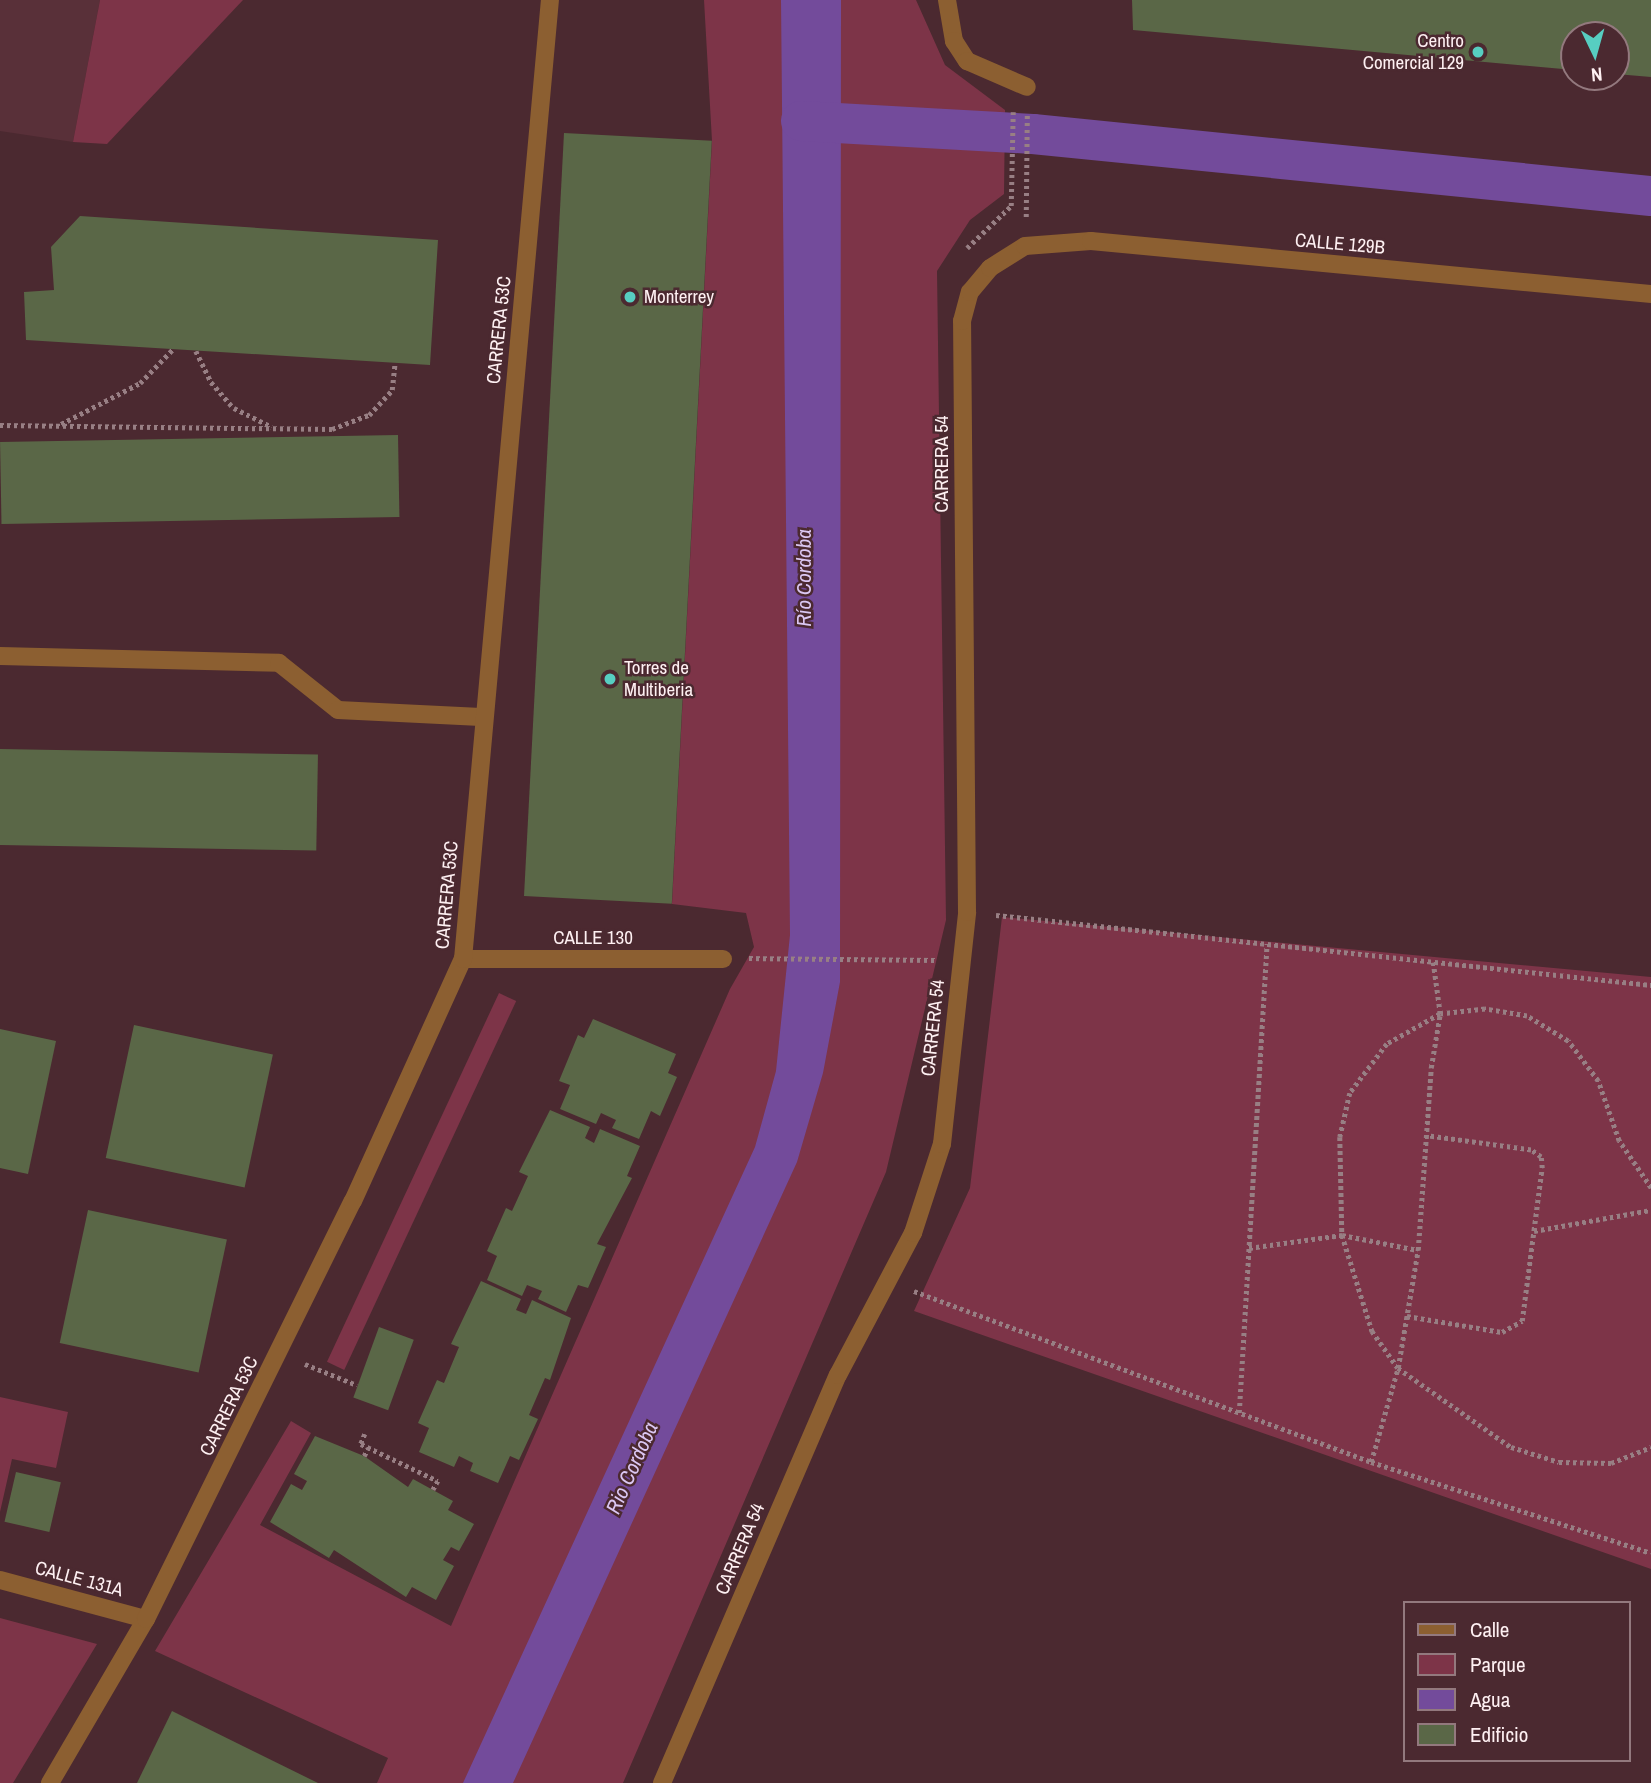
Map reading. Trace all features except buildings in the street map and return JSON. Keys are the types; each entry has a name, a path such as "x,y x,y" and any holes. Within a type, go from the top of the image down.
{"street":[{"name":"CARRERA 53C","path":"50,1783 146,1619 449,1000 463,959 481,717 550,0"},
{"path":"947,0 954,41 967,61 1027,87"},
{"name":"CALLE 129B","path":"1025,246 1091,241 1651,294"},
{"name":"CARRERA 54","path":"662,1783 838,1376 891,1283 942,1144 967,912 962,321 970,292 990,268 1025,246"},
{"path":"0,656 279,663 338,710 481,717"},
{"name":"CALLE 130","path":"463,959 723,959"},
{"name":"CALLE 131A","path":"0,1580 146,1619"}],"path":[{"path":"1026,198 1027,112"},
{"path":"960,261 973,236 1012,199 1013,113"},
{"path":"57,425 140,383 173,349"},
{"path":"196,351 211,382 234,408 273,428"},
{"path":"0,425 332,429 369,415 392,390 395,363"},
{"path":"967,912 1651,985"},
{"path":"1239,1413 1267,944"},
{"path":"762,958 962,960"},
{"path":"1371,1462 1398,1368 1418,1250 1429,1136 1431,1068 1440,1014 1433,962"},
{"path":"1651,1188 1619,1141 1598,1081 1568,1041 1527,1016 1485,1009 1440,1014 1387,1044 1350,1093 1340,1137 1342,1235 1372,1331 1398,1368 1511,1447 1559,1462 1611,1463 1651,1447"},
{"path":"1407,1316 1512,1329 1522,1321 1534,1231 1541,1157 1531,1150 1429,1136"},
{"path":"1534,1231 1651,1210"},
{"path":"1249,1248 1342,1235 1418,1250"},
{"path":"891,1283 1371,1462 1651,1553"},
{"path":"278,1353 357,1385"},
{"path":"365,1434 361,1444 438,1481 433,1490"},
{"path":"363,1456 368,1448"}],"shaded area":[{"path":"0,0 100,0 73,142 0,131"}],"green space":[{"path":"100,0 243,0 107,144 73,142"},
{"path":"704,0 916,0 945,65 1005,110 1004,194 970,220 937,271 946,920 886,1172 623,1783 377,1783 388,1758 155,1651 291,1421 311,1433 260,1525 451,1626 730,989 754,947 746,913 672,904 712,141"},
{"path":"1002,917 1651,977 1651,1569 914,1311 970,1188"},
{"path":"499,993 516,1001 344,1370 327,1362"},
{"path":"0,1397 68,1412 56,1468 12,1459 0,1512"},
{"path":"0,1618 97,1644 13,1783 0,1783"}],"water":[{"path":"781,0 841,0 840,982 823,1073 797,1162 513,1783 463,1783 755,1147 776,1071 790,935"}],"waterway":[{"path":"801,121 1033,134 1651,196"}],"place":[{"name":"Centro Comercial 129","path":"1478,52"},
{"name":"Monterrey","path":"630,297"},
{"name":"Torres de Multiberia","path":"610,679"}],"water label":[{"name":"Río Cordoba","path":"804,578"},
{"name":"Rio Cordoba","path":"632,1468"}]}
